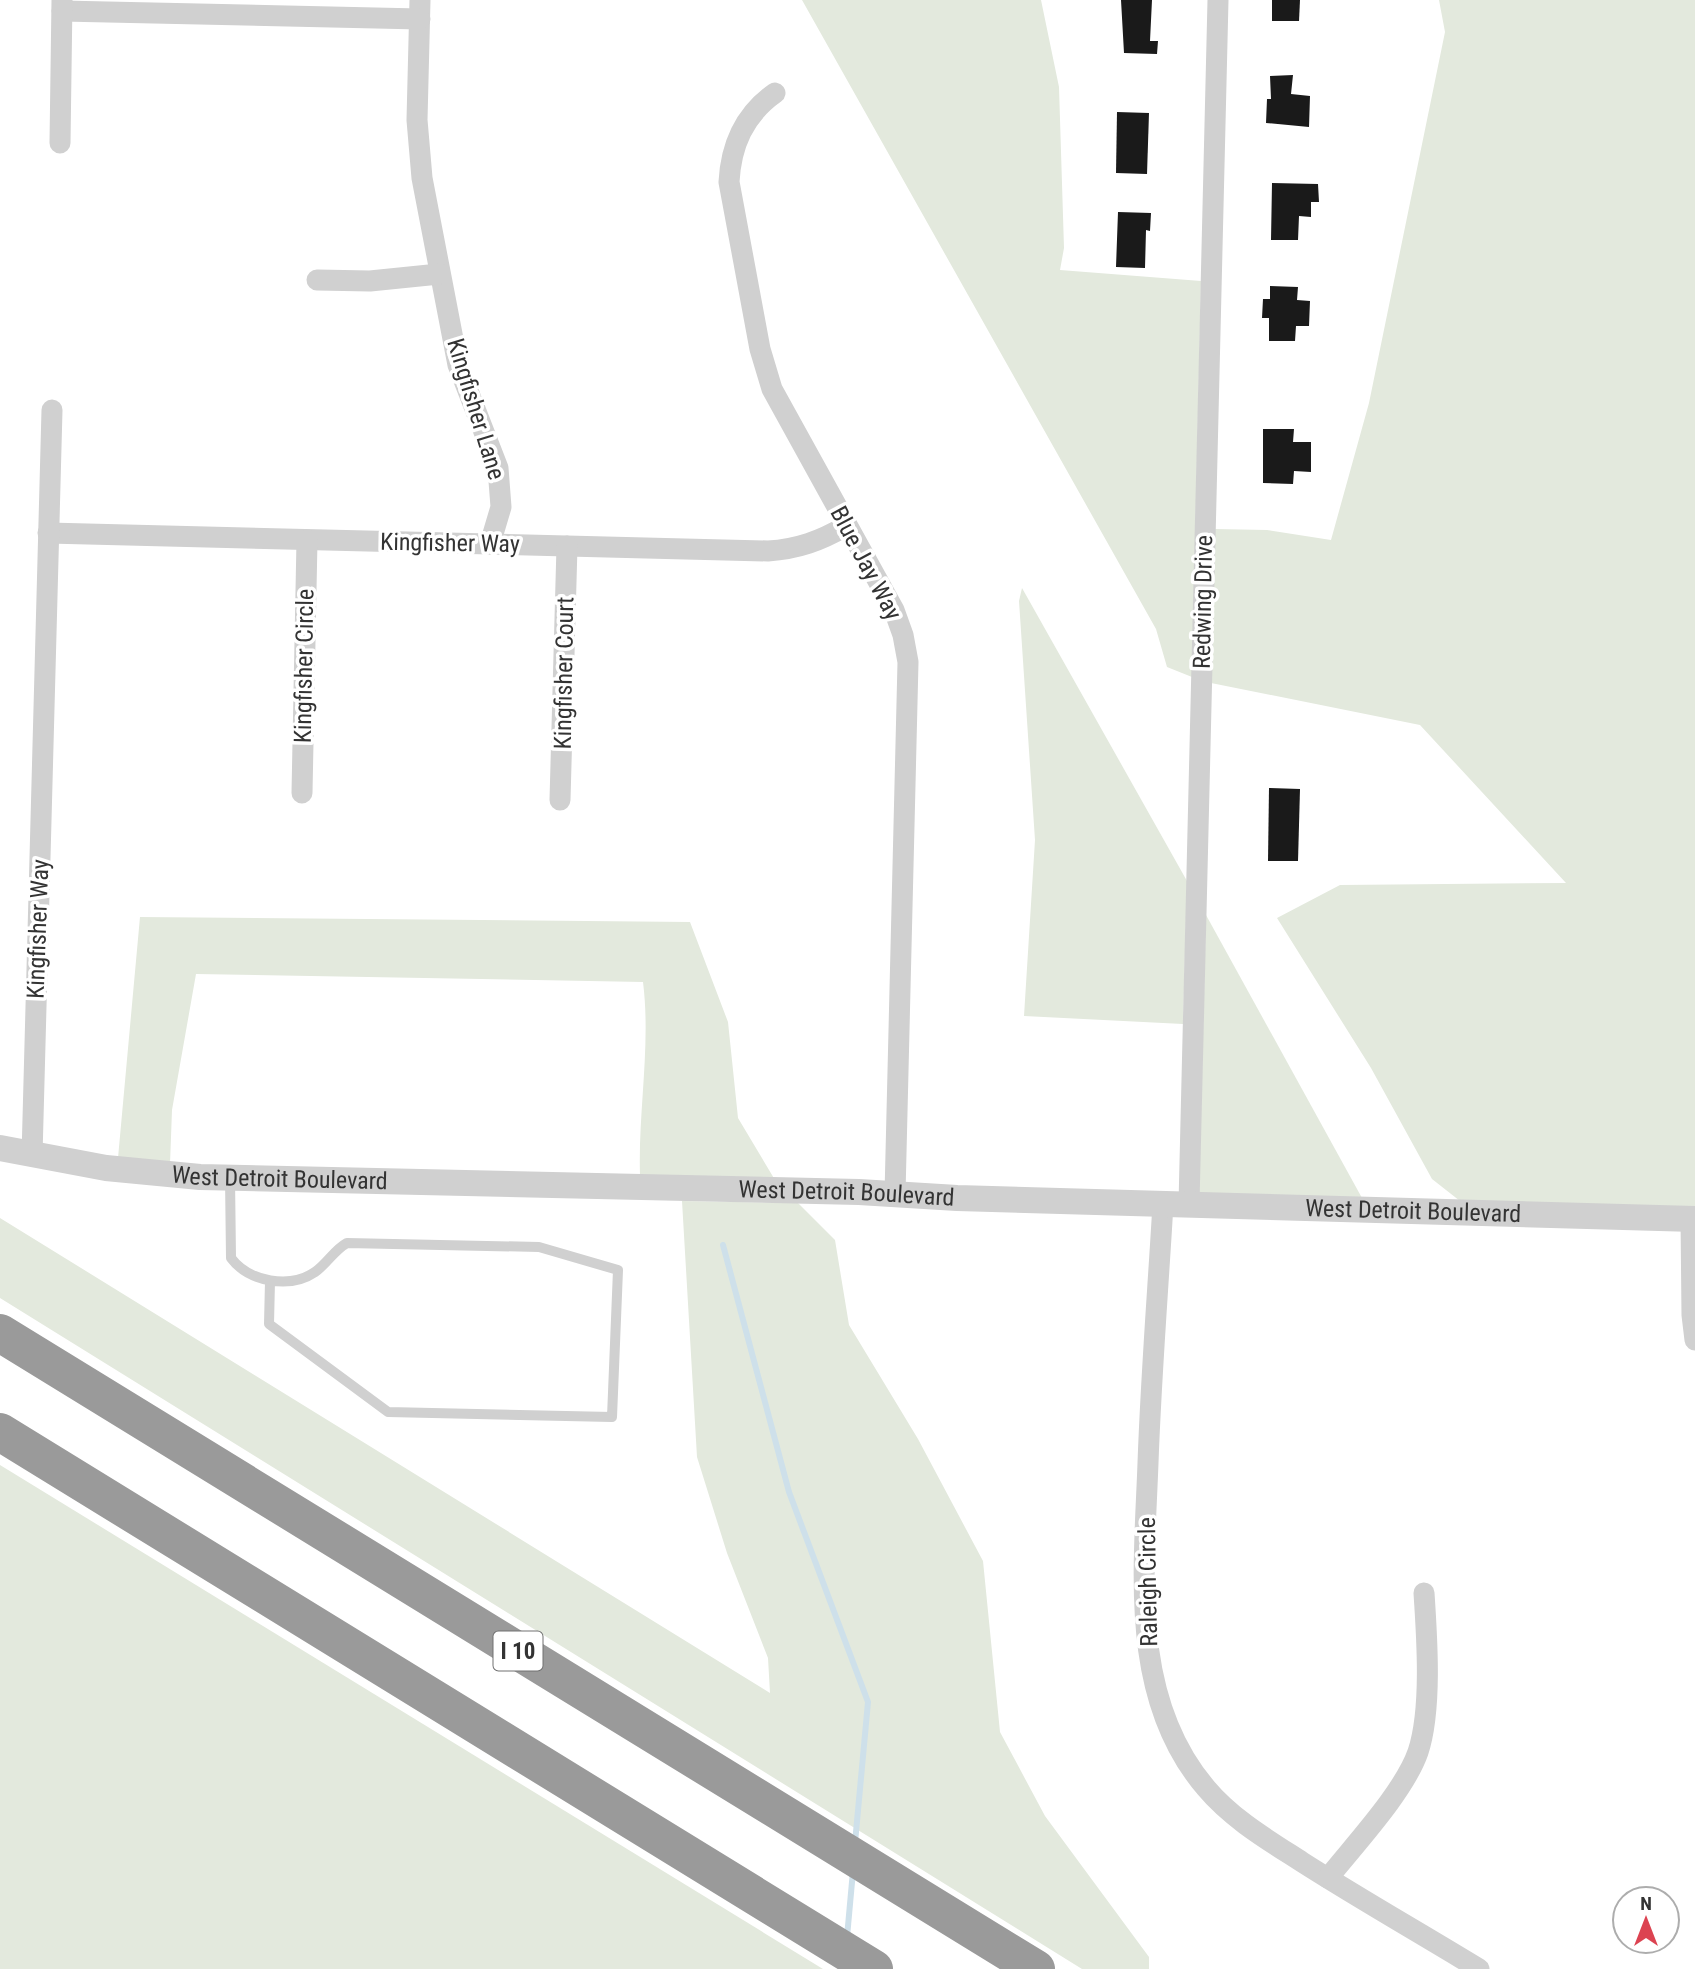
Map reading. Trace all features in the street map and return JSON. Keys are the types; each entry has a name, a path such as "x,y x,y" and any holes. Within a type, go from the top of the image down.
{"highway":[{"name":"I 10","path":"0,1333 1036,1969"},
{"path":"0,1432 874,1969"}],"street":[{"name":"Redwing Drive","path":"1176,1204 1218,0"},
{"path":"60,143 62,5 420,10"},
{"name":"Kingfisher Lane","path":"420,10 419,143 422,178 458,365 498,468 501,507 490,544"},
{"name":"Blue Jay Way","path":"775,93 749,116 740,131 730,165 729,182 765,370 780,409 894,610 903,635 908,662 895,1194"},
{"path":"317,280 370,281 439,274"},
{"name":"Kingfisher Way","path":"32,1156 52,410"},
{"name":"Kingfisher Way","path":"48,533 768,551 794,549 820,542 846,526"},
{"name":"Kingfisher Circle","path":"302,793 307,540"},
{"name":"Kingfisher Court","path":"560,800 567,546"},
{"name":"West Detroit Boulevard","path":"0,1148 32,1156 153,1174 230,1178 895,1194 1693,1219"},
{"name":"Raleigh Circle","path":"1176,1204 1150,1404 1143,1596 1150,1662 1158,1695 1182,1756 1206,1788 1250,1828 1479,1969"},
{"path":"1693,1219 1692,1315 1695,1340"},
{"path":"1328,1878 1406,1776 1417,1754 1424,1727 1426,1700 1423,1593"}],"lane":[{"path":"230,1178 231,1258 245,1272 270,1280 298,1279 312,1274 346,1243 539,1247 618,1269 612,1418 388,1412 270,1324 270,1280"}],"shaded area":[{"path":"802,0 1041,0 1059,87 1064,248 1060,270 1201,281 1192,677 1167,667 1156,629"},
{"path":"1439,0 1695,0 1695,1207 1460,1201 1432,1179 1371,1068 1277,918 1340,885 1566,883 1420,725 1211,683 1215,529 1267,530 1331,540 1369,403 1445,32"},
{"path":"1022,588 1187,881 1183,1024 1024,1016 1035,840 1019,601"},
{"path":"1206,915 1362,1198 1199,1193"},
{"path":"140,917 690,922 728,1022 738,1118 775,1180 640,1175 646,1030 643,982 196,974 172,1110 170,1164 118,1158"},
{"path":"682,1201 798,1203 835,1240 849,1325 918,1439 983,1561 1000,1732 1045,1816 1149,1957 1149,1969 1082,1969 0,1298 0,1218 770,1693 768,1658 727,1553 697,1457"},
{"path":"0,1465 823,1969 0,1969"}],"building":[{"path":"1121,0 1152,0 1150,41 1158,41 1157,54 1124,53"},
{"path":"1272,0 1300,0 1299,21 1272,21"},
{"path":"1293,75 1291,94 1310,96 1309,127 1266,123 1267,99 1271,99 1270,76"},
{"path":"1117,112 1149,113 1147,174 1116,173"},
{"path":"1272,183 1318,184 1319,202 1311,202 1311,217 1299,216 1298,240 1271,240"},
{"path":"1118,212 1151,213 1150,231 1146,230 1145,268 1116,267"},
{"path":"1270,286 1298,287 1297,300 1310,301 1309,326 1296,326 1295,341 1269,341 1269,318 1262,318 1263,299 1270,299"},
{"path":"1263,429 1294,429 1293,442 1311,442 1311,472 1294,471 1293,484 1263,483"},
{"path":"1269,788 1300,789 1298,861 1268,861"}],"waterway":[{"path":"723,1245 789,1492 868,1702 855,1843"},
{"path":"847,1937 853,1871"}]}
